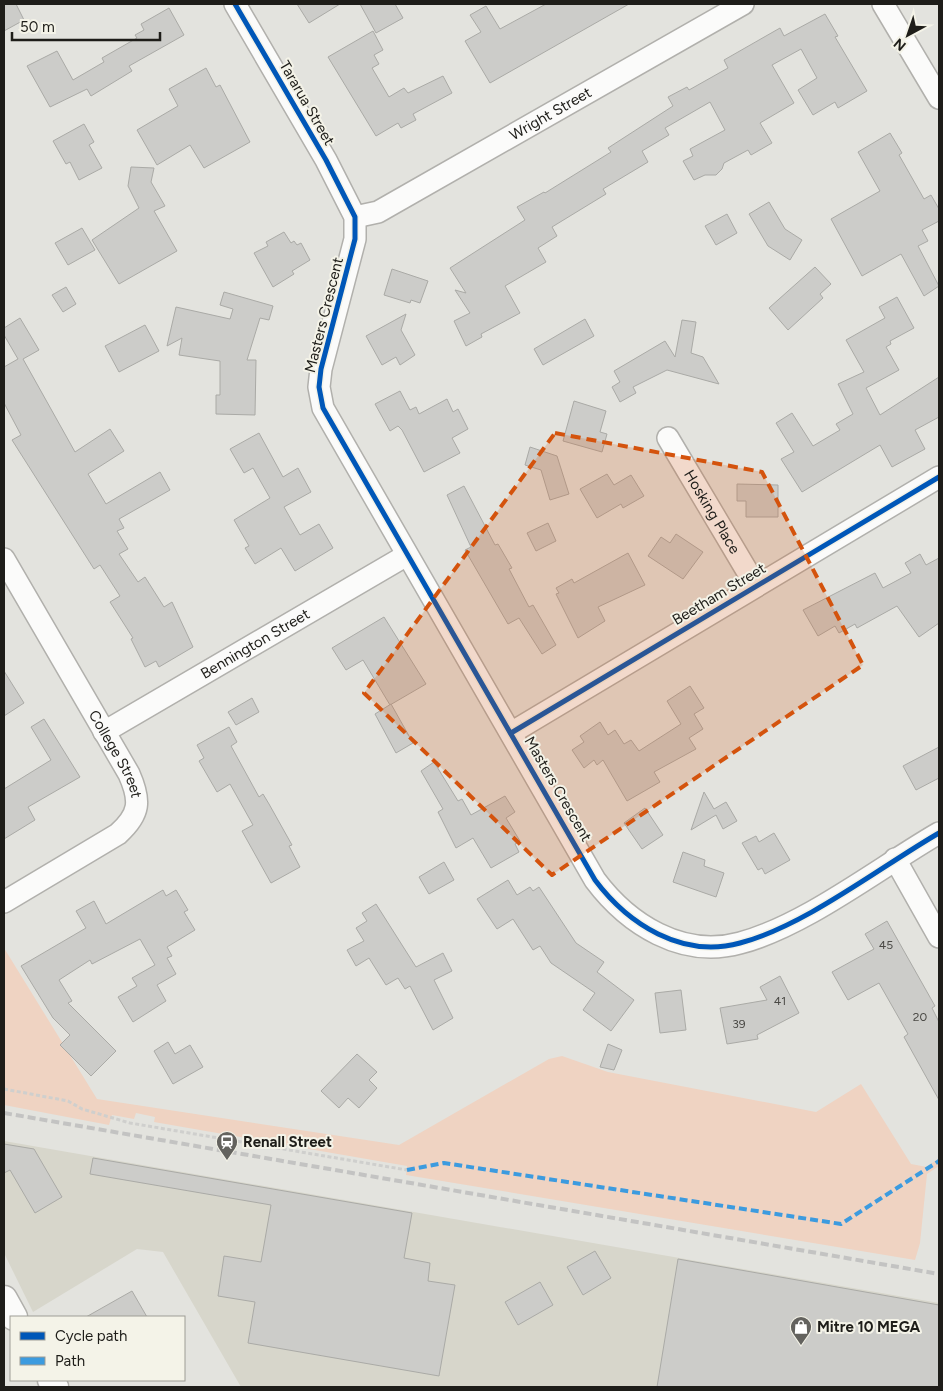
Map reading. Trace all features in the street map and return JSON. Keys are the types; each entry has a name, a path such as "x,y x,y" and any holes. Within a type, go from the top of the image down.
{"street":[{"name":"Tararua Street","path":"235,4 326,160 355,217"},
{"name":"Wright Street","path":"355,217 378,212 743,4"},
{"path":"883,4 939,98"},
{"name":"Masters Crescent","path":"355,217 355,239 321,368 319,387 323,408 332,429 596,880 610,900 628,917 653,932 680,942 708,946 738,944 769,934 825,903 895,858 939,833"},
{"name":"Hosking Place","path":"668,438 756,586"},
{"name":"Beetham Street","path":"511,732 939,477"},
{"name":"Bennington Street","path":"104,732 407,555"},
{"name":"College Street","path":"4,559 135,788 138,802 130,824 98,848 4,902"},
{"path":"895,858 939,937"},
{"path":"4,1299 13,1316"}],"path":[{"path":"4,1089 68,1101 82,1109 130,1123 407,1170"}],"highlighted area":[{"path":"555,433 762,472 863,665 552,875 364,693"}],"shaded area":[{"path":"4,948 97,1099 399,1145 549,1059 562,1056 608,1072 816,1112 861,1084 911,1164 927,1167 939,1158 939,1166 927,1174 920,1243 915,1260 406,1175 407,1166 154,1122 155,1117 136,1113 134,1119 112,1115 109,1125 4,1105"},
{"path":"4,1141 939,1303 939,1387 241,1387 163,1252 137,1249 33,1312 4,1253"}],"building":[{"path":"4,4 16,4 24,20 4,31"},
{"path":"297,4 340,4 309,23"},
{"path":"360,4 395,4 403,18 376,33"},
{"path":"546,4 629,4 490,83 465,41 481,32 470,15 486,6 500,29"},
{"path":"169,8 184,35 129,66 132,71 91,96 87,89 50,107 27,66 57,51 73,80 104,62 102,58 137,38 135,35 144,30 141,24"},
{"path":"825,14 838,36 835,37 867,91 838,108 835,102 813,115 798,90 817,78 801,49 772,65 794,103 760,123 772,143 751,155 748,150 724,163 722,169 716,175 705,175 694,180 683,161 693,156 690,149 725,130 710,102 665,128 669,135 642,151 648,162 603,189 606,194 552,227 557,236 538,248 546,262 505,286 520,313 481,334 482,337 466,346 454,321 470,313 455,290 466,293 450,268 525,220 517,207 545,193 611,152 608,148 673,106 668,97 687,87 689,90 728,68 724,60 780,28 784,36"},
{"path":"373,31 383,50 374,55 379,64 372,68 389,97 404,88 408,93 443,76 452,93 413,114 416,120 401,128 398,123 376,136 328,57"},
{"path":"206,68 216,87 220,85 250,142 204,168 190,145 157,165 137,130 178,106 169,89"},
{"path":"84,124 94,142 89,145 102,168 79,180 70,162 66,164 53,141"},
{"path":"890,133 902,153 899,155 924,199 931,195 939,209 939,221 922,230 928,241 918,246 939,286 924,296 901,254 862,276 831,219 880,191 858,152"},
{"path":"131,167 154,168 151,182 165,206 154,211 177,251 119,284 92,240 139,208 128,186"},
{"path":"769,202 785,229 802,240 790,260 768,246 749,214"},
{"path":"727,214 737,233 716,245 705,226"},
{"path":"82,228 95,250 68,265 55,243"},
{"path":"284,232 291,243 294,241 297,245 301,243 310,260 292,271 294,274 273,287 254,253 268,246 266,242"},
{"path":"815,267 831,284 820,294 823,298 788,330 769,308"},
{"path":"392,269 428,281 420,303 411,300 410,303 384,295"},
{"path":"66,287 76,304 63,312 52,295"},
{"path":"224,292 273,306 269,320 260,318 247,360 256,360 255,415 216,414 216,395 220,395 220,361 179,355 182,338 167,346 176,307 230,319 233,309 220,305"},
{"path":"897,297 914,328 890,341 891,344 886,347 899,370 866,388 880,415 939,377 939,417 915,430 925,449 892,467 880,445 802,492 781,459 794,452 776,423 792,413 813,446 840,430 836,424 853,414 838,384 864,372 846,340 885,318 879,307"},
{"path":"406,314 401,330 415,355 400,365 396,357 382,365 366,336"},
{"path":"20,318 39,350 23,359 75,452 110,429 124,451 88,474 106,504 160,472 170,490 119,519 124,528 117,531 128,549 119,554 138,582 145,577 164,607 172,602 193,647 159,667 156,661 145,667 131,639 133,638 110,602 120,596 100,565 94,569 12,440 21,435 4,403 4,367 18,359 4,335 4,328"},
{"path":"585,319 594,336 543,365 534,349"},
{"path":"682,320 696,322 691,353 703,357 719,384 667,370 633,387 636,393 620,402 612,387 620,382 614,371 665,341 675,357"},
{"path":"145,325 159,351 119,372 105,346"},
{"path":"400,391 410,410 416,407 419,414 447,399 453,412 458,409 468,429 452,438 460,453 424,472 402,430 398,426 390,431 375,404"},
{"path":"574,401 606,411 600,432 607,434 602,452 563,441"},
{"path":"259,433 283,477 298,468 311,492 284,507 300,535 319,524 333,548 295,571 281,548 255,564 245,548 249,546 234,520 270,498 253,468 244,473 230,449"},
{"path":"530,447 557,456 569,494 550,500 541,470 525,465"},
{"path":"607,474 614,485 631,475 644,496 623,508 621,504 597,518 580,489"},
{"path":"737,484 778,485 778,517 746,517 746,501 737,501"},
{"path":"464,486 495,545 498,544 512,568 509,569 529,607 533,605 556,645 542,654 519,618 508,624 465,550 471,547 447,495"},
{"path":"548,523 556,541 536,551 527,533"},
{"path":"676,534 703,552 683,579 648,556 661,537 670,543"},
{"path":"628,553 645,585 598,607 605,621 578,638 556,594 559,593 556,588 572,579 574,583"},
{"path":"920,554 926,565 939,558 939,623 919,637 897,606 857,628 855,624 839,633 835,626 818,636 803,610 875,573 883,588 911,573 905,563"},
{"path":"384,617 426,684 390,705 363,660 346,670 332,648"},
{"path":"4,671 24,703 4,716"},
{"path":"690,686 704,708 694,714 703,729 689,738 696,749 654,772 660,782 627,801 603,760 597,765 594,760 584,768 572,750 584,742 580,736 600,722 608,735 615,730 624,744 631,740 639,751 681,724 667,701"},
{"path":"252,698 259,712 236,725 228,712"},
{"path":"391,704 413,743 396,753 375,714"},
{"path":"44,719 80,777 28,807 35,820 4,839 4,789 51,760 31,727"},
{"path":"229,727 237,742 231,746 259,797 263,794 269,804 292,845 289,846 300,867 271,883 242,831 253,825 230,784 217,792 199,761 204,758 197,745"},
{"path":"939,747 939,778 916,790 903,766"},
{"path":"434,762 458,801 462,799 471,815 505,796 515,812 506,818 520,841 515,844 519,852 491,868 473,838 456,848 438,812 443,809 421,771"},
{"path":"704,792 714,809 726,802 737,821 723,829 716,815 691,830"},
{"path":"645,808 663,835 642,849 624,823"},
{"path":"774,833 790,860 765,874 762,868 758,870 742,843 756,836 759,842"},
{"path":"683,852 705,860 704,866 724,873 716,897 673,882"},
{"path":"444,862 454,880 429,894 419,877"},
{"path":"508,880 517,895 530,887 533,891 539,887 576,943 604,962 597,972 634,1000 611,1031 583,1010 595,993 551,963 540,946 533,950 513,919 497,929 477,899"},
{"path":"163,890 166,896 176,890 188,910 184,912 195,930 167,947 172,956 167,958 176,974 157,985 166,1001 133,1022 118,997 137,986 132,978 155,965 140,939 92,964 90,960 59,980 72,1001 68,1003 116,1051 91,1076 60,1045 70,1035 53,1018 21,966 86,928 76,911 94,901 106,924"},
{"path":"376,904 416,967 443,953 452,971 434,980 453,1018 433,1030 410,986 405,989 398,978 386,985 369,958 356,966 347,950 364,941 356,928 367,921 362,913"},
{"path":"887,921 935,1006 932,1008 939,1022 939,1100 904,1037 908,1034 879,983 848,1000 832,972 874,949 865,934"},
{"path":"780,976 799,1013 757,1035 758,1039 727,1044 720,1008 767,1000 760,987"},
{"path":"681,990 686,1030 660,1033 655,993"},
{"path":"168,1042 175,1054 190,1045 203,1067 173,1084 154,1051"},
{"path":"608,1044 622,1050 614,1070 600,1067"},
{"path":"357,1054 377,1072 369,1080 377,1088 359,1108 348,1098 339,1108 321,1091"},
{"path":"4,1144 34,1149 62,1197 35,1213 10,1170 4,1173"},
{"path":"93,1158 412,1213 404,1258 430,1263 428,1281 455,1285 439,1376 248,1343 255,1302 218,1296 224,1256 261,1262 271,1205 90,1174"},
{"path":"595,1251 611,1278 583,1295 567,1267"},
{"name":"Mitre 10 MEGA","path":"678,1259 939,1305 939,1387 657,1387"},
{"path":"540,1282 553,1305 518,1325 505,1302"},
{"path":"132,1291 146,1316 88,1316"}],"railway":[{"path":"4,1113 939,1274"}],"marked path":[{"path":"407,1170 444,1163 841,1224 939,1161"}],"cycle path":[{"path":"235,4 326,160 355,217 355,239 321,369 319,387 323,408 595,880 608,896 623,911 640,923 658,934 677,942 718,947 740,943 765,935 816,910 939,833"},
{"path":"511,733 939,477"}],"place":[{"name":"Renall Street","path":"227,1161"},
{"name":"Mitre 10 MEGA","path":"801,1346"}]}
